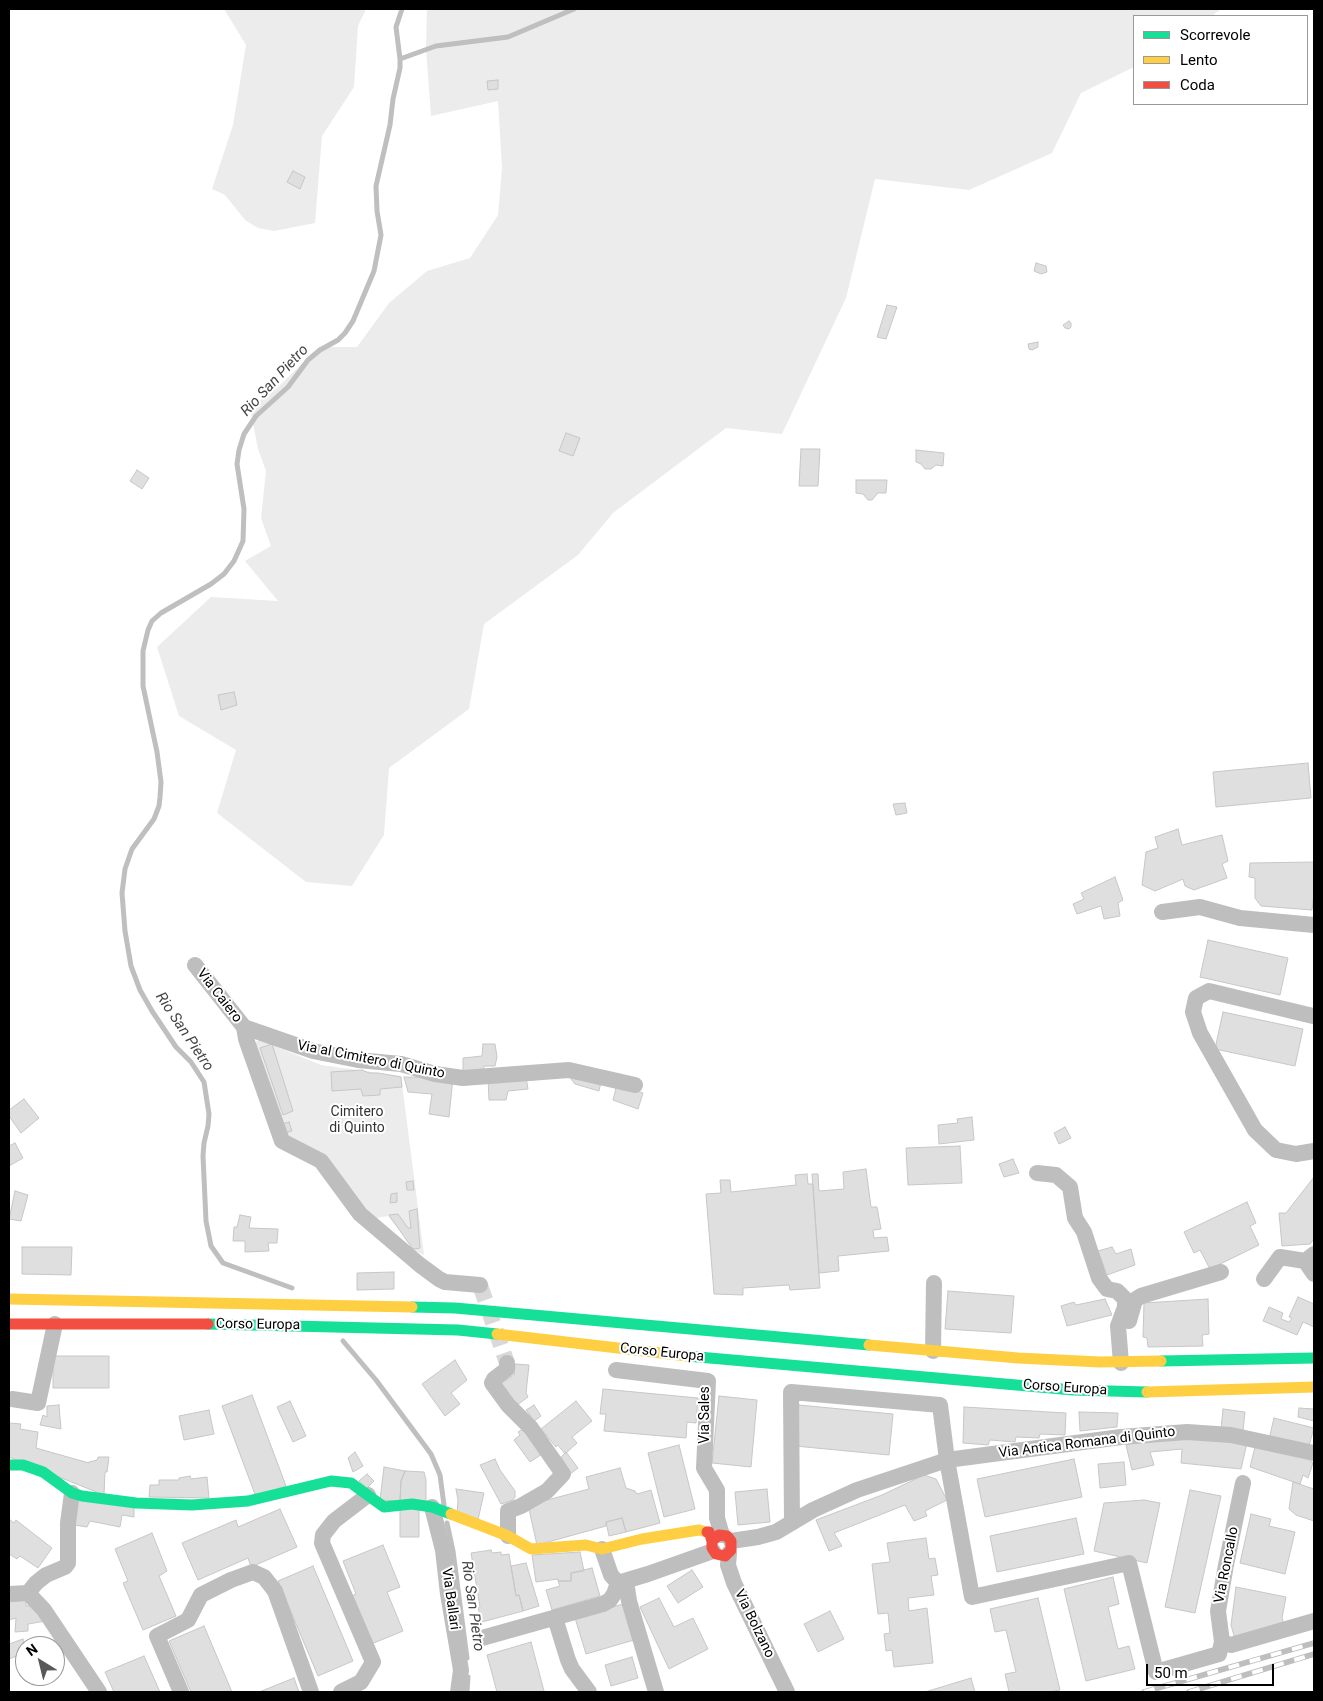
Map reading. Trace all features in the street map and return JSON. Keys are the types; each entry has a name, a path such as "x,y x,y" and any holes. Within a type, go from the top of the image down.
{"main road":[{"name":"Corso Europa","path":"9,1299 455,1308 1018,1358 1121,1356 1314,1358"},
{"name":"Corso Europa","path":"9,1324 126,1324 458,1330 664,1354 1073,1390 1133,1392 1314,1388"},
{"path":"9,1465 23,1465 44,1472 72,1493 82,1496 136,1503 192,1505 248,1501 331,1481 351,1484 384,1507 412,1504 432,1507 508,1536 531,1549 594,1547 699,1530 709,1532 721,1544"}],"street":[{"path":"1162,912 1200,907 1240,918 1314,925"},
{"name":"Via Caiero","path":"195,965 244,1027"},
{"path":"1313,1016 1209,991 1196,998 1193,1012 1200,1033 1255,1130 1276,1150 1296,1154 1314,1151"},
{"path":"244,1027 246,1038 282,1141 321,1161 360,1214 439,1279 445,1282 480,1286"},
{"name":"Via al Cimitero di Quinto","path":"244,1027 313,1051 358,1060 401,1064 436,1074 463,1078 569,1070 634,1085"},
{"path":"1037,1173 1056,1175 1070,1187 1075,1218 1084,1232 1099,1278 1107,1289 1117,1290 1125,1299 1125,1307 1118,1326 1121,1356"},
{"path":"1264,1279 1280,1257 1311,1263"},
{"path":"1121,1356 1135,1300 1141,1296 1221,1272"},
{"path":"933,1350 934,1283"},
{"path":"11,1401 38,1403 55,1324"},
{"path":"507,1363 507,1369 494,1379 492,1383 508,1405 531,1428 563,1474 547,1491 508,1511 508,1536"},
{"name":"Via Sales","path":"616,1370 708,1381 704,1468 718,1490 717,1518 721,1544"},
{"path":"792,1523 791,1392 940,1405 947,1460 972,1598 1129,1563 1156,1672 1219,1654 1222,1642 1231,1645 1314,1621"},
{"name":"Via Antica Romana di Quinto","path":"622,1582 721,1544 776,1532 813,1510 858,1490 947,1460 1121,1437 1187,1432 1230,1435 1314,1453"},
{"name":"Via Roncallo","path":"1222,1642 1218,1611 1243,1483"},
{"path":"9,1594 28,1593 36,1583 65,1567 68,1563 68,1523 72,1493"},
{"path":"341,1692 361,1682 373,1662 324,1546 323,1536 334,1521 368,1496"},
{"name":"Via Ballari","path":"432,1507 443,1550 448,1594 461,1670 458,1692"},
{"name":"Via Bolzano","path":"721,1544 734,1583 787,1692"},
{"path":"594,1547 611,1574 622,1582 656,1692"},
{"path":"181,1692 157,1636 188,1620 201,1595 231,1580 253,1572 264,1576 276,1591 311,1692"},
{"path":"482,1638 603,1604 610,1600 622,1582"},
{"path":"28,1593 44,1610 99,1692"},
{"path":"555,1618 572,1670 589,1692"}],"green space":[{"path":"224,9 366,9 358,26 354,87 322,136 315,223 274,231 258,228 245,220 225,195 212,189 233,125 246,45"},
{"path":"427,9 1221,9 1213,15 1133,15 1133,67 1081,93 1052,153 969,190 875,179 846,298 782,434 726,428 613,513 578,555 484,624 469,709 389,768 384,835 352,886 306,882 217,813 236,750 179,716 157,647 211,597 278,601 245,561 271,546 261,518 266,471 258,449 250,408 278,387 319,347 357,347 389,303 427,271 470,258 498,215 502,168 498,101 431,116 426,49"},
{"name":"Cimitero di Quinto","path":"260,1040 321,1065 401,1076 424,1255 415,1251 388,1216 371,1219 287,1137 255,1042"}],"building":[{"path":"498,80 498,89 488,90 487,81"},
{"path":"293,171 305,177 300,189 287,182"},
{"path":"1036,263 1046,266 1047,272 1041,274 1034,271"},
{"path":"887,305 897,307 886,339 877,337"},
{"path":"1069,321 1071,327 1069,329 1065,328 1063,325"},
{"path":"1038,342 1038,347 1032,350 1029,349 1028,344"},
{"path":"566,433 580,438 573,456 559,451"},
{"path":"801,449 820,449 818,486 799,486"},
{"path":"916,450 944,453 943,466 936,465 931,469 925,469 916,462"},
{"path":"137,470 149,478 142,489 130,481"},
{"path":"856,480 887,480 886,493 878,493 872,500 868,500 863,494 856,493"},
{"path":"234,692 237,705 221,710 218,695"},
{"path":"1308,763 1311,798 1216,807 1213,772"},
{"path":"905,803 907,813 896,815 893,804"},
{"path":"1178,829 1182,845 1222,835 1228,861 1222,864 1227,878 1194,890 1185,886 1183,879 1155,891 1142,885 1146,852 1158,848 1155,837"},
{"path":"1314,862 1312,910 1261,906 1255,898 1255,878 1249,877 1250,863"},
{"path":"1115,877 1123,900 1118,903 1120,916 1104,919 1101,906 1077,914 1073,904 1084,899 1081,893"},
{"path":"1208,940 1288,958 1280,995 1200,977"},
{"path":"1223,1012 1303,1029 1295,1066 1215,1049"},
{"path":"272,1044 293,1111 283,1115 260,1048"},
{"path":"483,1044 495,1044 497,1057 495,1066 484,1066 483,1074 463,1075 463,1058 482,1056"},
{"path":"362,1070 369,1073 401,1077 402,1087 380,1089 380,1095 363,1096 361,1089 332,1091 331,1072"},
{"path":"567,1074 602,1078 599,1091 575,1084"},
{"path":"404,1077 453,1078 449,1117 429,1114 432,1094 408,1092"},
{"path":"526,1077 528,1089 508,1091 506,1100 489,1100 488,1078"},
{"path":"617,1084 643,1093 638,1109 613,1100"},
{"path":"24,1099 39,1118 21,1133 9,1116 9,1110"},
{"path":"972,1117 974,1140 939,1144 938,1125 958,1123 957,1119"},
{"path":"289,1122 292,1131 285,1133 282,1124"},
{"path":"1065,1127 1071,1138 1059,1144 1054,1133"},
{"path":"15,1143 23,1158 9,1166 9,1146"},
{"path":"960,1146 962,1183 908,1185 906,1148"},
{"path":"1013,1159 1019,1173 1004,1177 999,1164"},
{"path":"866,1169 871,1207 877,1207 881,1229 873,1230 874,1238 887,1237 889,1251 838,1256 839,1271 819,1273 812,1174 818,1174 819,1191 844,1189 843,1172"},
{"path":"807,1174 808,1184 813,1184 820,1288 790,1290 789,1285 743,1288 743,1295 714,1294 706,1194 721,1193 720,1180 730,1180 731,1192 796,1185 795,1175"},
{"path":"1314,1177 1314,1239 1310,1244 1282,1246 1279,1213 1286,1213"},
{"path":"413,1181 414,1190 407,1190 406,1182"},
{"path":"15,1191 28,1195 21,1221 9,1219"},
{"path":"397,1193 397,1202 390,1203 391,1194"},
{"path":"1247,1202 1256,1223 1250,1226 1259,1245 1210,1269 1200,1250 1194,1253 1184,1232"},
{"path":"417,1209 420,1248 415,1249 412,1248 389,1215 398,1214 408,1228 411,1228 409,1211"},
{"path":"240,1215 251,1217 249,1228 278,1229 277,1243 268,1243 269,1251 245,1252 245,1241 233,1241 234,1227 237,1227"},
{"path":"22,1247 72,1247 71,1275 22,1274"},
{"path":"1112,1247 1116,1254 1131,1249 1135,1265 1107,1275 1098,1251"},
{"path":"394,1272 394,1289 357,1290 357,1273"},
{"path":"948,1291 1014,1296 1011,1333 945,1329"},
{"path":"1298,1297 1314,1304 1314,1327 1303,1322 1297,1335 1263,1321 1269,1307 1283,1313 1281,1319 1289,1322 1292,1318 1289,1317"},
{"path":"1105,1299 1112,1315 1067,1326 1061,1306 1074,1302 1076,1305"},
{"path":"1208,1299 1209,1334 1202,1335 1203,1346 1148,1347 1147,1338 1143,1337 1144,1303"},
{"path":"53,1356 109,1356 109,1388 53,1388"},
{"path":"455,1360 467,1380 451,1393 460,1404 445,1416 422,1384"},
{"path":"515,1364 529,1365 526,1393 528,1397 513,1408 498,1385 514,1375"},
{"path":"603,1389 698,1398 696,1423 687,1422 686,1438 604,1431 606,1414 600,1414"},
{"path":"252,1395 286,1486 256,1497 222,1406"},
{"path":"719,1396 757,1400 751,1467 712,1463"},
{"path":"290,1401 306,1436 293,1442 277,1407"},
{"path":"576,1401 592,1421 572,1437 577,1443 565,1454 558,1445 556,1447 541,1429"},
{"path":"59,1405 61,1429 40,1425 43,1415 47,1417 47,1406"},
{"path":"534,1405 541,1416 530,1424 530,1415 526,1410"},
{"path":"799,1405 893,1414 889,1455 795,1446"},
{"path":"964,1407 1066,1413 1065,1435 1040,1434 1039,1438 1016,1437 1015,1442 990,1440 988,1445 963,1443"},
{"path":"1299,1408 1314,1409 1314,1421 1298,1417"},
{"path":"1223,1409 1245,1412 1243,1431 1221,1429"},
{"path":"209,1410 214,1434 184,1440 179,1416"},
{"path":"1079,1412 1118,1413 1117,1427 1080,1431"},
{"path":"1274,1418 1314,1428 1308,1449 1269,1439"},
{"path":"9,1423 21,1424 20,1429 38,1432 36,1448 89,1463 97,1460 98,1457 109,1457 107,1472 105,1472 104,1495 9,1457"},
{"path":"523,1429 545,1452 530,1462 514,1440 520,1435 518,1432"},
{"path":"1171,1435 1247,1443 1241,1469 1181,1463 1182,1449 1150,1452 1154,1465 1132,1470 1126,1445"},
{"path":"1256,1443 1304,1455 1313,1463 1308,1478 1303,1475 1300,1484 1250,1467"},
{"path":"679,1445 695,1509 664,1517 648,1453"},
{"path":"355,1452 363,1466 353,1472 348,1458"},
{"path":"566,1452 578,1468 570,1474 561,1457"},
{"path":"495,1459 500,1470 515,1491 513,1500 501,1504 480,1465"},
{"path":"1074,1459 1082,1497 985,1517 977,1479"},
{"path":"1124,1462 1126,1485 1100,1488 1098,1464"},
{"path":"384,1467 405,1471 401,1481 400,1501 380,1500"},
{"path":"620,1468 626,1488 635,1491 637,1494 651,1490 660,1523 626,1532 622,1518 606,1522 606,1526 537,1545 528,1505 589,1489 586,1477"},
{"path":"405,1471 424,1472 426,1502 400,1501 401,1481"},
{"path":"367,1474 374,1481 367,1488 359,1481"},
{"path":"924,1475 936,1479 947,1500 925,1511 927,1516 914,1521 905,1505 834,1533 842,1546 829,1551 816,1520 882,1495"},
{"path":"190,1476 191,1479 207,1477 209,1498 149,1497 150,1485 159,1485 159,1480 179,1480 179,1478"},
{"path":"1293,1482 1314,1489 1314,1521 1296,1515 1289,1509"},
{"path":"456,1489 484,1493 477,1524 457,1516 458,1500"},
{"path":"767,1489 770,1522 738,1525 735,1492"},
{"path":"1190,1490 1221,1496 1195,1613 1165,1607"},
{"path":"78,1500 134,1505 134,1517 122,1515 120,1527 90,1521 87,1527 74,1525"},
{"path":"1144,1500 1160,1503 1147,1563 1094,1551 1104,1503"},
{"path":"400,1508 419,1508 419,1537 400,1537"},
{"path":"280,1509 297,1547 251,1567 248,1558 198,1580 182,1543 236,1520 238,1527"},
{"path":"1251,1514 1271,1519 1269,1526 1295,1532 1285,1574 1240,1563"},
{"path":"622,1518 626,1532 609,1536 606,1522"},
{"path":"1076,1518 1084,1554 997,1572 990,1536"},
{"path":"9,1519 14,1523 16,1520 52,1548 38,1568 20,1556 17,1559 9,1554"},
{"path":"152,1533 167,1571 159,1576 176,1616 143,1630 123,1583 128,1581 115,1549"},
{"path":"926,1538 929,1559 935,1558 938,1575 931,1576 934,1595 908,1598 909,1611 927,1608 933,1663 894,1667 892,1650 886,1651 884,1634 890,1633 888,1613 878,1614 872,1564 890,1562 887,1543"},
{"path":"383,1545 400,1587 387,1592 403,1631 369,1645 349,1597 356,1594 343,1561"},
{"path":"491,1550 492,1553 501,1552 501,1555 509,1554 516,1596 519,1595 523,1611 482,1622 478,1608 480,1607 471,1553"},
{"path":"580,1552 584,1571 571,1573 571,1581 558,1581 558,1579 536,1582 532,1555"},
{"path":"526,1563 539,1606 523,1611 519,1595 516,1596 511,1566"},
{"path":"313,1566 353,1661 318,1676 278,1581"},
{"path":"592,1568 600,1596 552,1610 546,1590 560,1586 558,1581 571,1581 571,1573"},
{"path":"692,1570 703,1587 678,1603 667,1586"},
{"path":"1113,1577 1119,1604 1108,1607 1118,1649 1129,1646 1135,1669 1086,1681 1064,1589"},
{"path":"1236,1587 1286,1597 1282,1618 1284,1624 1235,1639 1231,1625"},
{"path":"659,1598 674,1627 693,1618 708,1649 669,1669 640,1607"},
{"path":"1038,1598 1060,1690 1050,1692 1009,1692 1005,1674 1016,1672 1006,1630 995,1632 990,1609"},
{"path":"26,1600 26,1606 37,1605 46,1621 28,1624 28,1631 15,1632 16,1618 9,1620 9,1602"},
{"path":"623,1604 634,1640 586,1654 575,1618"},
{"path":"830,1611 844,1639 818,1652 804,1624"},
{"path":"204,1626 232,1692 191,1692 169,1641"},
{"path":"15,1642 15,1657 9,1659 9,1644"},
{"path":"531,1642 544,1691 497,1692 487,1655"},
{"path":"144,1656 160,1692 114,1692 105,1672"},
{"path":"632,1657 638,1678 611,1686 605,1665"},
{"path":"294,1678 299,1692 259,1692"},
{"path":"971,1678 975,1692 925,1692"}],"waterway":[{"name":"Rio San Pietro","path":"292,1288 223,1263 211,1246 206,1221 203,1156 209,1114 204,1082 191,1062 176,1047 140,990 131,966 125,931 122,893 125,869 132,849 154,819 160,797 161,782 157,752 143,686 143,651 148,630 152,621 161,613 211,584 224,574 234,561 243,541 244,509 237,464 244,434 256,416 288,387 308,360 320,350 338,340 345,333 353,321 374,271 381,235 377,211 376,186 390,125 393,99 400,68 396,27 402,9"},
{"path":"400,59 436,46 508,37 574,9"},
{"path":"343,1341 376,1380 431,1454 440,1475 444,1505"},
{"name":"Rio San Pietro","path":"447,1523 453,1551 467,1658"},
{"name":"Rio San Pietro","path":"467,1692 468,1677"}],"tunnel":[{"path":"480,1285 507,1363"}],"railway":[{"path":"1144,1692 1314,1643"},
{"path":"1189,1692 1314,1654"}],"traffic: fast":[{"path":"412,1307 455,1308 869,1345"},
{"path":"208,1324 458,1330 497,1334"},
{"path":"687,1356 1073,1390 1147,1392"},
{"path":"1161,1361 1314,1358"},
{"path":"9,1465 23,1465 43,1472 72,1493 82,1496 136,1503 192,1505 248,1501 331,1481 351,1483 384,1507 412,1504 432,1507 451,1514"}],"traffic: slow":[{"path":"9,1299 412,1307"},
{"path":"497,1334 687,1356"},
{"path":"869,1345 1018,1358 1100,1362 1161,1361"},
{"path":"1147,1392 1314,1387"},
{"path":"451,1514 508,1536 531,1549 586,1545 602,1549 642,1539 699,1530 707,1532"}],"traffic: jam":[{"path":"9,1324 208,1324"},
{"path":"707,1532 709,1532 712,1548 716,1554 725,1556 731,1550 731,1541 727,1536 719,1535 712,1541"}]}
